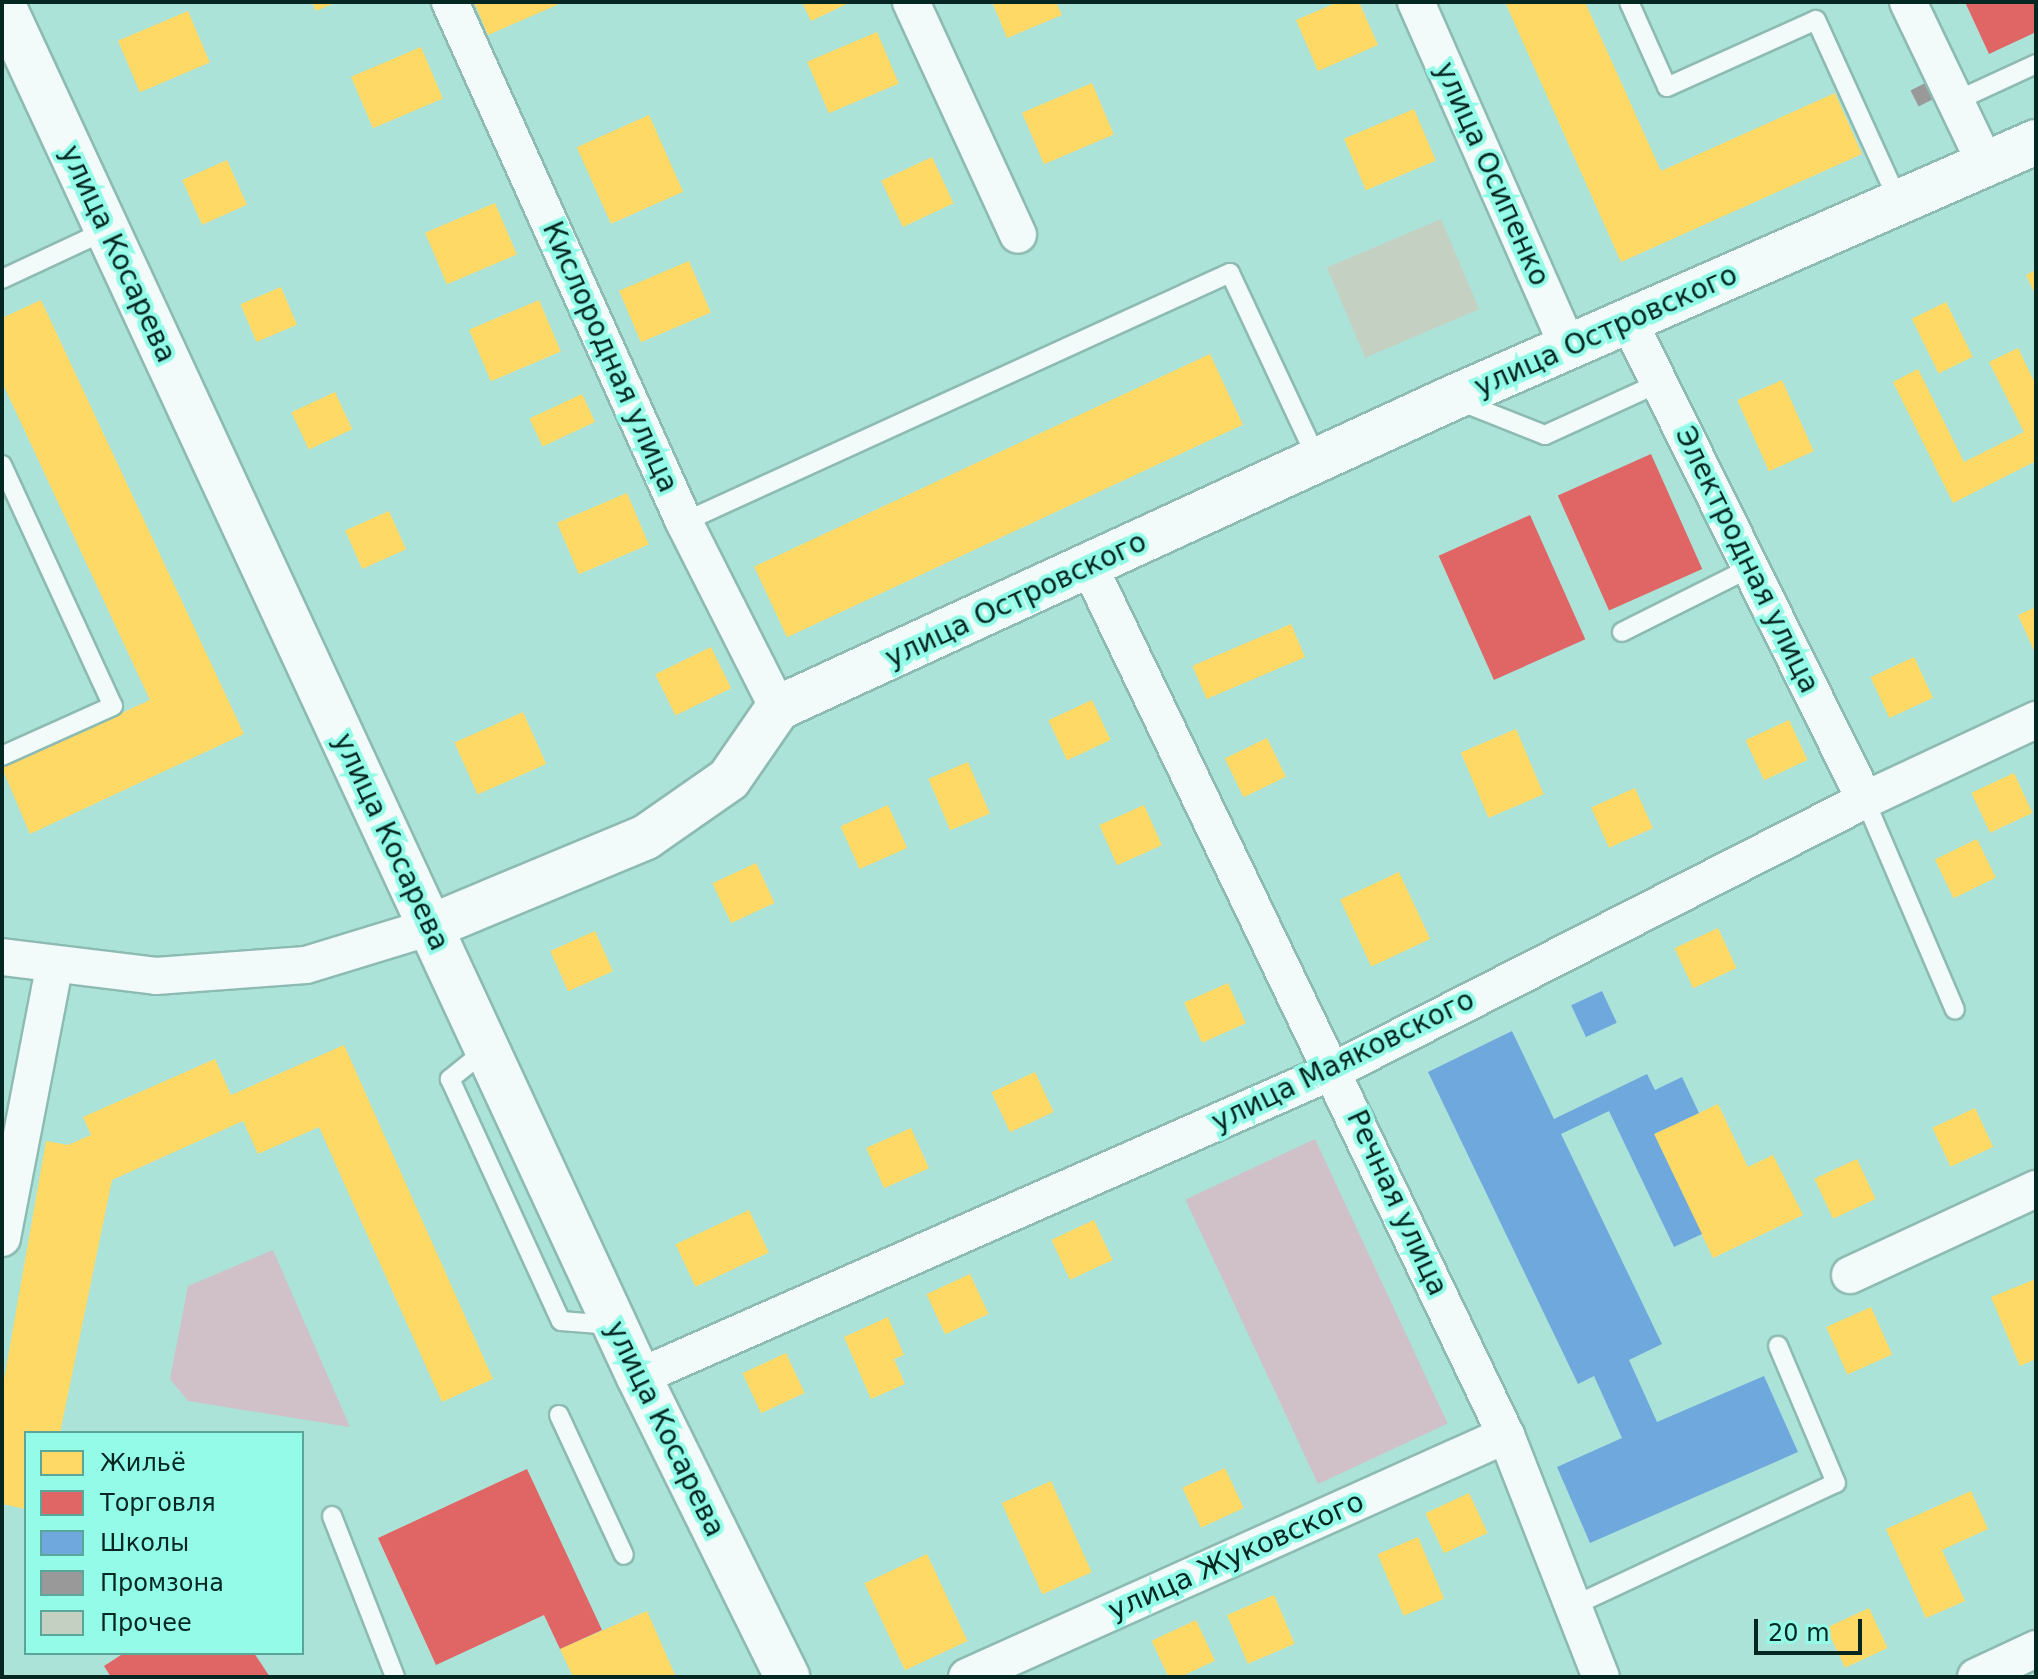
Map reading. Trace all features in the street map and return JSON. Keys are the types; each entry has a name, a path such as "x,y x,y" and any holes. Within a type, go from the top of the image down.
{"street":[{"name":"Кислородная улица","path":"450,2 684,522 778,708"},
{"path":"911,2 1018,235"},
{"name":"улица Осипенко","path":"1416,2 1568,347"},
{"path":"1908,2 1986,165"},
{"name":"улица Косарева","path":"2,3 639,1377 787,1677"},
{"name":"улица Островского","path":"778,708 1452,398 2036,142"},
{"name":"Электродная улица","path":"1628,320 1865,800"},
{"name":"Речная улица","path":"1089,566 1335,1070 1506,1435 1601,1677"},
{"path":"2,957 54,967 156,976 306,965 430,927 646,837 729,779 778,708"},
{"name":"улица Маяковского","path":"639,1377 1335,1070 1865,800 2036,720"},
{"path":"2,1238 54,967"},
{"path":"1850,1275 2036,1189"},
{"name":"улица Жуковского","path":"967,1677 1506,1435"},
{"path":"1976,1677 2036,1649"}],"lane":[{"path":"1629,2 1667,87 1816,20 1900,204"},
{"path":"1956,101 2036,64"},
{"path":"2,279 107,230"},
{"path":"684,522 1230,273 1318,461"},
{"path":"1452,398 1545,435 1659,383"},
{"path":"2,465 113,706 2,756"},
{"path":"1622,632 1750,568"},
{"path":"1865,800 1955,1010"},
{"path":"1573,1606 1836,1483 1778,1346"},
{"path":"559,1415 624,1555"},
{"path":"332,1516 395,1677"}],"shaded area":[{"path":"1315,1139 1448,1424 1318,1484 1185,1199"},
{"path":"273,1250 350,1427 188,1401 170,1379 188,1286"}],"building: Жильё":[{"path":"312,2 337,2 316,11"},
{"path":"474,2 556,2 557,5 488,35"},
{"path":"802,2 851,2 811,21"},
{"path":"1056,2 1062,15 1007,38 993,4"},
{"path":"1338,2 1359,2 1378,45 1318,71 1296,20"},
{"path":"1505,2 1585,2 1661,171 1835,93 1862,154 1621,262"},
{"path":"188,11 210,63 140,92 118,41"},
{"path":"877,32 899,84 829,113 807,62"},
{"path":"421,47 443,99 373,128 351,77"},
{"path":"1092,83 1114,135 1044,164 1022,113"},
{"path":"1414,109 1436,161 1366,190 1344,139"},
{"path":"649,115 683,192 611,224 577,147"},
{"path":"932,157 954,203 903,227 881,181"},
{"path":"227,160 247,205 202,225 182,180"},
{"path":"495,203 517,255 447,284 425,233"},
{"path":"689,261 711,313 641,342 619,291"},
{"path":"2036,270 2036,296 2026,275"},
{"path":"281,287 297,325 257,342 240,304"},
{"path":"41,300 244,734 30,834 2,768 150,700 2,382 2,318"},
{"path":"539,300 561,352 491,381 469,330"},
{"path":"1946,302 1973,357 1939,373 1912,319"},
{"path":"2018,348 2036,385 2036,461 1953,503 1893,382 1918,369 1964,462 2024,432 1989,362"},
{"path":"1210,354 1243,425 787,637 754,567"},
{"path":"1782,380 1814,451 1769,471 1737,400"},
{"path":"335,392 352,429 309,449 291,412"},
{"path":"582,394 595,422 543,447 529,419"},
{"path":"627,493 649,545 579,574 557,523"},
{"path":"389,511 406,549 362,569 345,531"},
{"path":"2036,607 2036,655 2018,615"},
{"path":"1291,624 1305,657 1207,699 1193,666"},
{"path":"711,647 731,688 675,716 655,674"},
{"path":"1914,657 1933,698 1890,718 1870,677"},
{"path":"1092,700 1111,740 1067,760 1048,720"},
{"path":"523,712 546,764 478,795 454,743"},
{"path":"1789,720 1808,760 1764,780 1745,740"},
{"path":"1516,729 1544,794 1489,818 1461,752"},
{"path":"1267,738 1286,777 1244,797 1225,759"},
{"path":"968,762 990,814 950,830 928,779"},
{"path":"2014,773 2033,813 1990,833 1971,793"},
{"path":"1635,788 1653,828 1609,848 1591,808"},
{"path":"888,805 907,848 860,869 840,826"},
{"path":"1144,805 1162,845 1117,865 1099,825"},
{"path":"1977,839 1996,878 1954,898 1935,860"},
{"path":"756,863 775,903 731,923 712,883"},
{"path":"1399,872 1430,939 1371,967 1340,899"},
{"path":"1718,928 1737,968 1693,988 1674,948"},
{"path":"595,931 613,971 568,991 550,951"},
{"path":"1228,983 1246,1023 1202,1043 1184,1003"},
{"path":"344,1045 493,1379 442,1402 319,1127 258,1154 243,1121 112,1180 60,1431 24,1431 24,1509 2,1504 2,1391 46,1141 68,1145 91,1135 83,1117 215,1059 231,1095"},
{"path":"1035,1072 1054,1112 1010,1132 991,1092"},
{"path":"1718,1104 1748,1167 1773,1155 1803,1215 1713,1258 1654,1134"},
{"path":"1975,1108 1993,1147 1951,1167 1932,1128"},
{"path":"911,1128 929,1168 884,1188 866,1148"},
{"path":"1857,1159 1876,1199 1833,1219 1814,1179"},
{"path":"749,1210 769,1253 695,1287 676,1244"},
{"path":"1094,1220 1113,1260 1070,1280 1051,1240"},
{"path":"970,1274 989,1314 945,1334 926,1294"},
{"path":"2036,1279 2036,1359 2020,1366 1991,1297"},
{"path":"1871,1307 1892,1355 1847,1374 1826,1327"},
{"path":"888,1317 904,1355 894,1359 905,1384 871,1399 844,1337"},
{"path":"786,1353 805,1393 761,1413 742,1373"},
{"path":"1225,1468 1244,1508 1201,1528 1182,1488"},
{"path":"1051,1481 1092,1572 1042,1594 1002,1503"},
{"path":"1971,1491 1988,1529 1942,1550 1965,1601 1926,1618 1886,1529"},
{"path":"1469,1493 1488,1533 1444,1553 1425,1513"},
{"path":"1418,1537 1444,1599 1404,1616 1377,1554"},
{"path":"927,1554 968,1641 905,1670 864,1583"},
{"path":"1274,1595 1295,1644 1248,1664 1227,1615"},
{"path":"1869,1608 1888,1648 1845,1668 1826,1628"},
{"path":"647,1611 676,1677 573,1677 560,1649"},
{"path":"1196,1620 1215,1661 1180,1677 1169,1677 1152,1641"}],"building: Торговля":[{"path":"1965,2 2036,2 2036,32 1989,54"},
{"path":"1651,454 1702,569 1609,611 1558,495"},
{"path":"1530,515 1585,639 1494,680 1439,556"},
{"path":"527,1469 602,1630 560,1649 544,1615 436,1665 378,1538"},
{"path":"121,1655 255,1655 270,1677 111,1677 104,1666"}],"building: Школы":[{"path":"1602,991 1617,1023 1586,1037 1571,1005"},
{"path":"1512,1031 1554,1119 1647,1074 1655,1090 1682,1077 1699,1113 1654,1134 1702,1234 1674,1247 1609,1111 1561,1134 1662,1344 1629,1360 1657,1422 1764,1376 1798,1452 1590,1543 1557,1467 1622,1438 1594,1376 1578,1384 1428,1072"}],"building: Промзона":[{"path":"1939,76 1947,92 1919,107 1910,91"}],"building: Прочее":[{"path":"1441,219 1479,309 1365,358 1327,267"}]}
